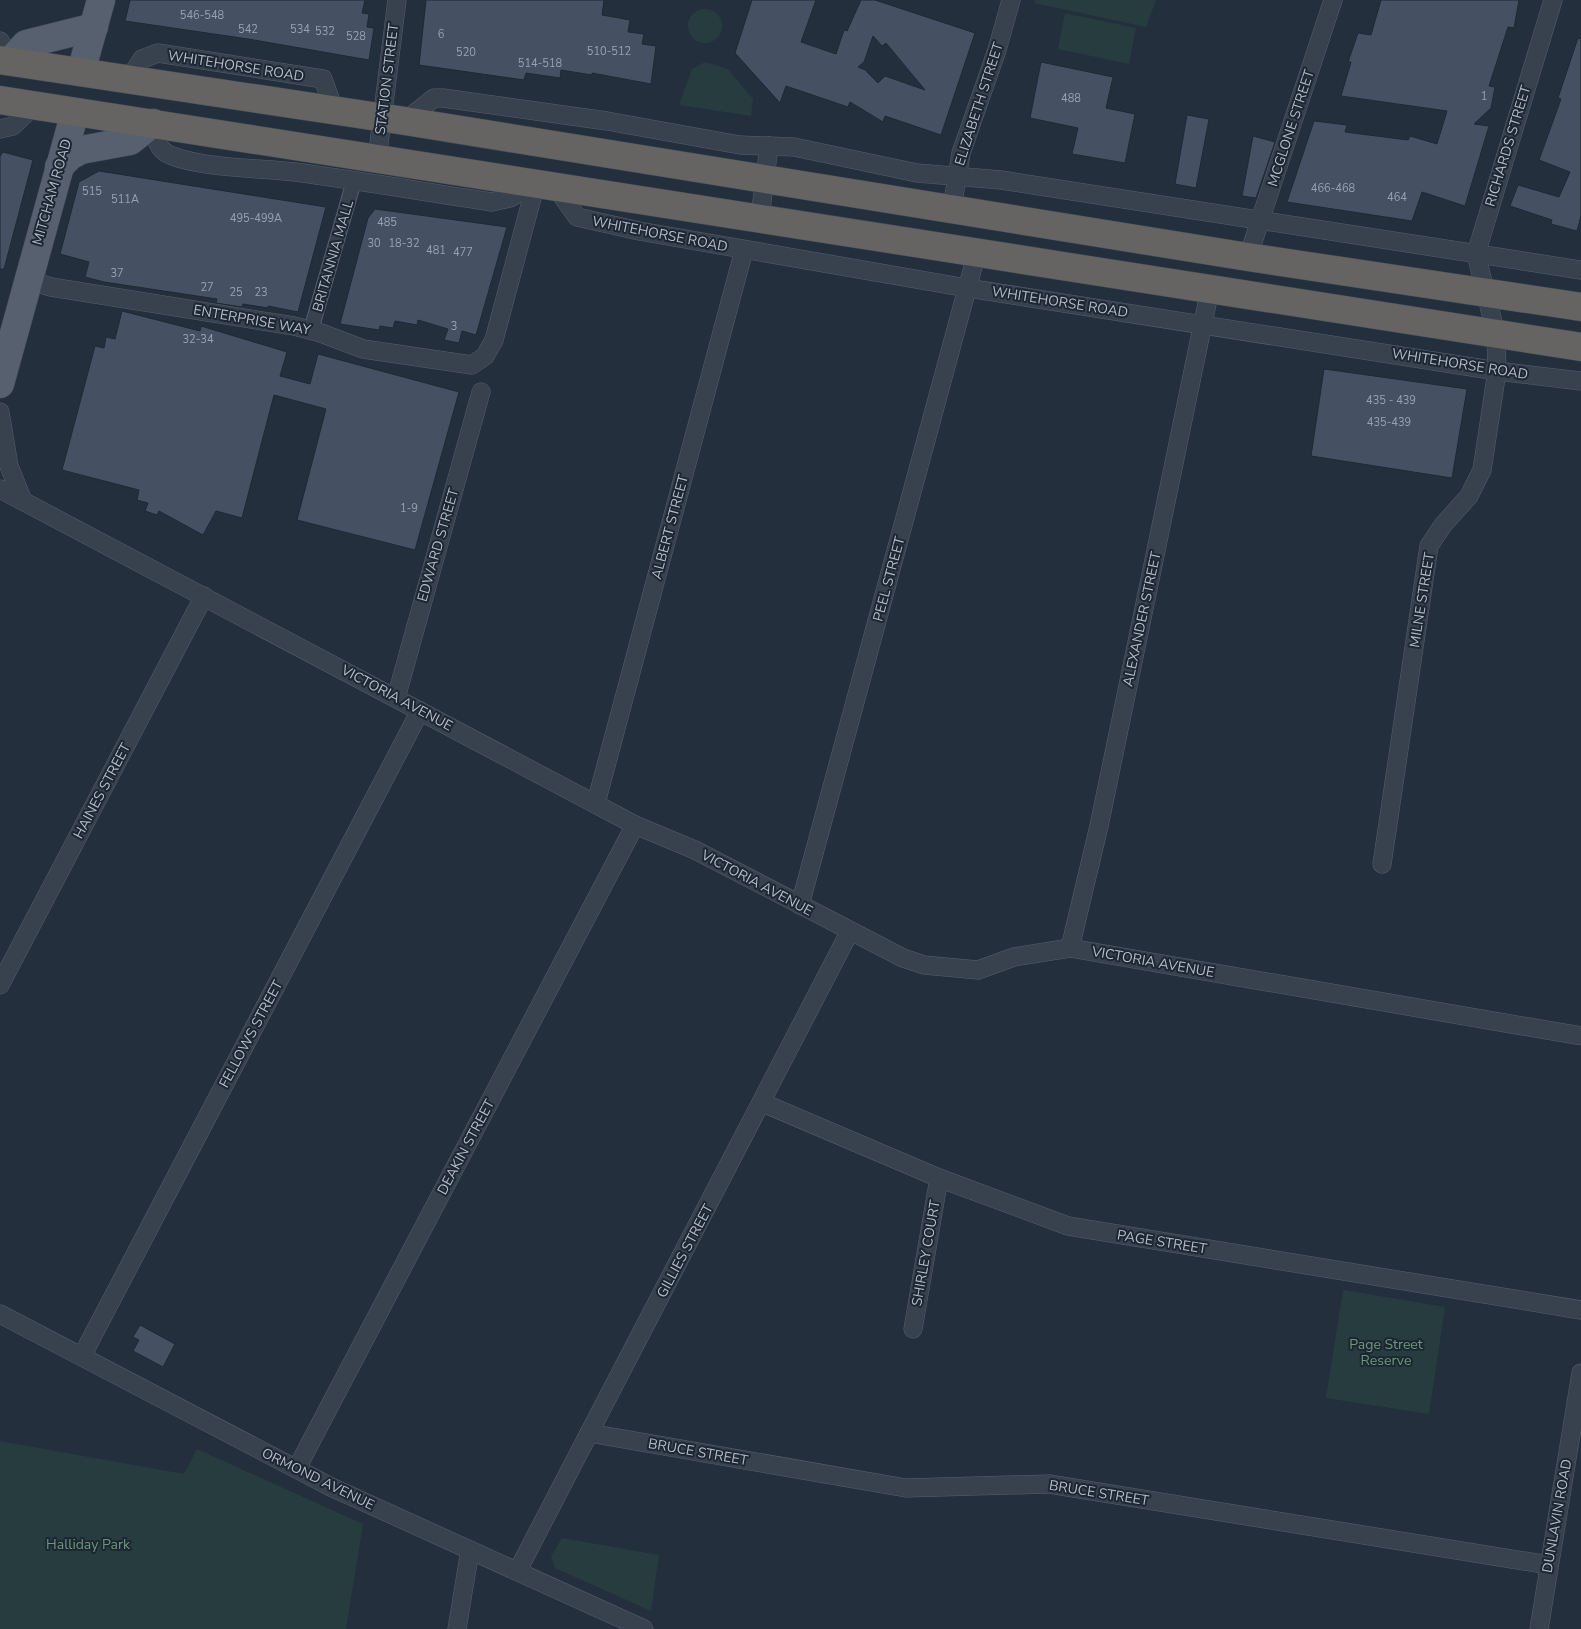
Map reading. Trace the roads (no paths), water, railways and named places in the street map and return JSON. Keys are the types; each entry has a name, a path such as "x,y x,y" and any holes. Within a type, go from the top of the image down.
{"highway":[{"name":"WHITEHORSE ROAD","path":"3,54 81,72 766,177 1248,257 1581,307"},
{"name":"MITCHAM ROAD","path":"75,112 81,72"},
{"name":"WHITEHORSE ROAD","path":"0,100 760,217 1581,347"}],"main road":[{"name":"MITCHAM ROAD","path":"81,72 101,0"},
{"path":"3,54 26,44 94,27"},
{"name":"MITCHAM ROAD","path":"0,384 28,274 75,112"},
{"path":"59,167 70,156 81,150 130,141 153,123"}],"street":[{"name":"STATION STREET","path":"377,159 393,119 397,0"},
{"name":"ELIZABETH STREET","path":"952,208 961,153 997,50 1011,0"},
{"name":"MCGLONE STREET","path":"1248,257 1333,0"},
{"name":"RICHARDS STREET","path":"1484,293 1476,254 1553,0"},
{"path":"393,119 434,98 443,98 607,121 740,145 794,147 917,172 1001,180 1581,270"},
{"path":"0,129 13,126 34,105"},
{"path":"153,123 157,143 168,155 191,161 295,172 492,202 510,198 546,185"},
{"path":"257,139 295,172"},
{"path":"760,217 769,146"},
{"name":"BRITANNIA MALL","path":"311,330 354,181"},
{"name":"WHITEHORSE ROAD","path":"546,185 577,217 584,220 744,250 967,288 1497,371 1581,381"},
{"name":"ENTERPRISE WAY","path":"28,274 44,285 80,293 311,330 363,349 472,365 485,356 494,340 546,185"},
{"name":"ALBERT STREET","path":"596,803 744,250"},
{"name":"PEEL STREET","path":"800,905 977,252"},
{"name":"ALEXANDER STREET","path":"1070,948 1099,826 1210,289"},
{"name":"MILNE STREET","path":"1382,864 1429,546 1477,484 1482,470 1497,371 1496,334 1484,293"},
{"name":"EDWARD STREET","path":"396,698 481,392"},
{"path":"0,412 9,466 23,501"},
{"name":"VICTORIA AVENUE","path":"0,489 635,825 695,850 903,958 924,966 978,970 1014,957 1070,948 1581,1036"},
{"name":"HAINES STREET","path":"0,985 204,596"},
{"name":"FELLOWS STREET","path":"82,1356 420,712"},
{"name":"DEAKIN STREET","path":"297,1468 635,825"},
{"name":"GILLIES STREET","path":"518,1570 763,1103 850,931"},
{"name":"PAGE STREET","path":"763,1103 939,1178 1068,1226 1581,1310"},
{"name":"SHIRLEY COURT","path":"913,1329 939,1178"},
{"name":"ORMOND AVENUE","path":"0,1314 331,1487 518,1570 644,1629"},
{"name":"DUNLAVIN ROAD","path":"1538,1629 1549,1565 1574,1455 1581,1373"},
{"name":"BRUCE STREET","path":"590,1433 906,1488 1049,1484 1549,1565"},
{"path":"457,1629 470,1550"}],"park label":[{"name":"Page Street Reserve","path":"1386,1352"},
{"name":"Halliday Park","path":"88,1544"}]}
